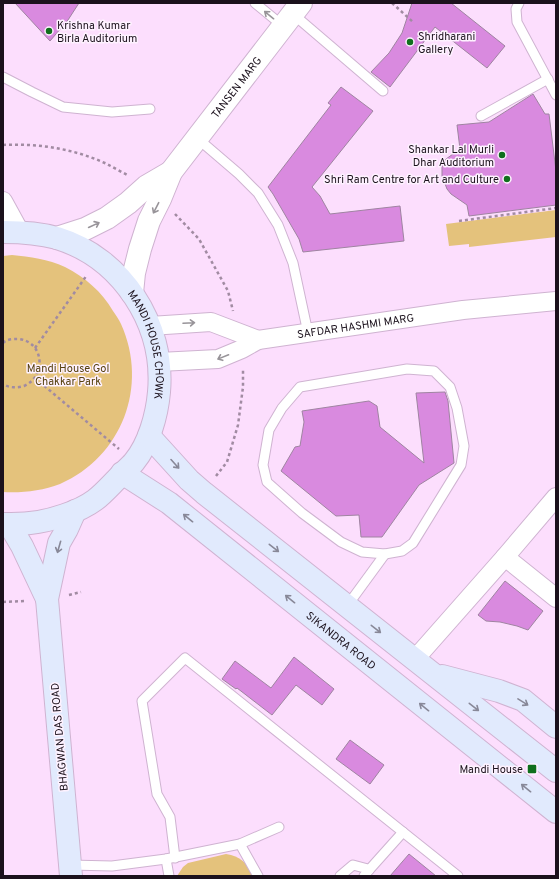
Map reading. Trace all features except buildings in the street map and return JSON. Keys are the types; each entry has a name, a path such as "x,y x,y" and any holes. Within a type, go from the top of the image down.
{"main road":[{"name":"MANDI HOUSE CHOWK","path":"6,524 29,523 53,519 75,511 95,500 128,467 142,449 155,418 159,399 160,381 156,344 150,326 132,293 120,278 107,265 92,254 75,245 57,238 39,234 12,232"},
{"path":"148,436 189,480 204,493 556,771"},
{"name":"SIKANDRA ROAD","path":"128,467 169,503 556,812"},
{"name":"BHAGWAN DAS ROAD","path":"70,871 47,599 59,543 75,511"},
{"name":"BHAGWAN DAS ROAD","path":"6,524 22,546 47,599"},
{"path":"433,674 499,691 523,700 556,727"}],"street":[{"name":"TANSEN MARG","path":"57,238 85,229 107,218 128,203 154,193 292,14"},
{"path":"132,293 134,273 149,222 154,193"},
{"path":"3,200 12,232"},
{"name":"SAFDAR HASHMI MARG","path":"159,362 218,360 241,341 258,340 463,310 556,300"},
{"path":"150,326 211,322 241,341"},
{"path":"415,660 556,497"},
{"path":"505,557 556,598"}],"lane":[{"path":"255,3 292,14 383,90"},
{"path":"519,3 516,9 517,22 556,95"},
{"path":"3,77 63,107 112,112 150,109"},
{"path":"481,116 548,79"},
{"path":"197,138 239,174 258,193 278,225 293,263 308,333"},
{"path":"347,606 385,554 402,551 414,543 461,465 464,446 457,408 450,387 434,371 406,368 300,387 282,408 269,430 263,464 267,482 302,513 341,542 362,552 385,554"},
{"path":"169,876 170,817 158,794 142,701 185,658 458,876"},
{"path":"70,871 170,858 240,844 279,827"},
{"path":"367,873 403,832"},
{"path":"240,844 258,876"},
{"path":"340,876 353,865 367,868 367,873"}],"path":[{"path":"392,3 413,22"},
{"path":"3,145 17,144 47,147 77,153 106,164 154,193 199,239 228,291 241,341 243,387 238,425 226,462 204,493"},
{"path":"459,221 556,208"},
{"path":"35,348 99,260"},
{"path":"3,343 13,339 21,339 29,342 39,355 40,363 39,371 29,384 21,387 3,384"},
{"path":"35,378 128,467"},
{"path":"73,594 81,592"}],"green space":[{"path":"556,210 556,237 469,247 469,244 449,246 446,224"},
{"name":"Mandi House Gol Chakkar Park","path":"12,255 59,264 79,275 98,291 109,304 121,324 129,348 132,371 130,395 124,417 114,438 100,456 82,472 60,484 25,492 3,492 3,256"},
{"path":"226,854 235,856 243,861 248,867 252,876 177,876 183,867 188,863"}],"place":[{"name":"Krishna Kumar Birla Auditorium","path":"49,31"},
{"name":"Shridharani Gallery","path":"410,42"},
{"name":"Shankar Lal Murli Dhar Auditorium","path":"502,155"},
{"name":"Shri Ram Centre for Art and Culture","path":"507,179"},
{"name":"Mandi House","path":"532,769"}]}
